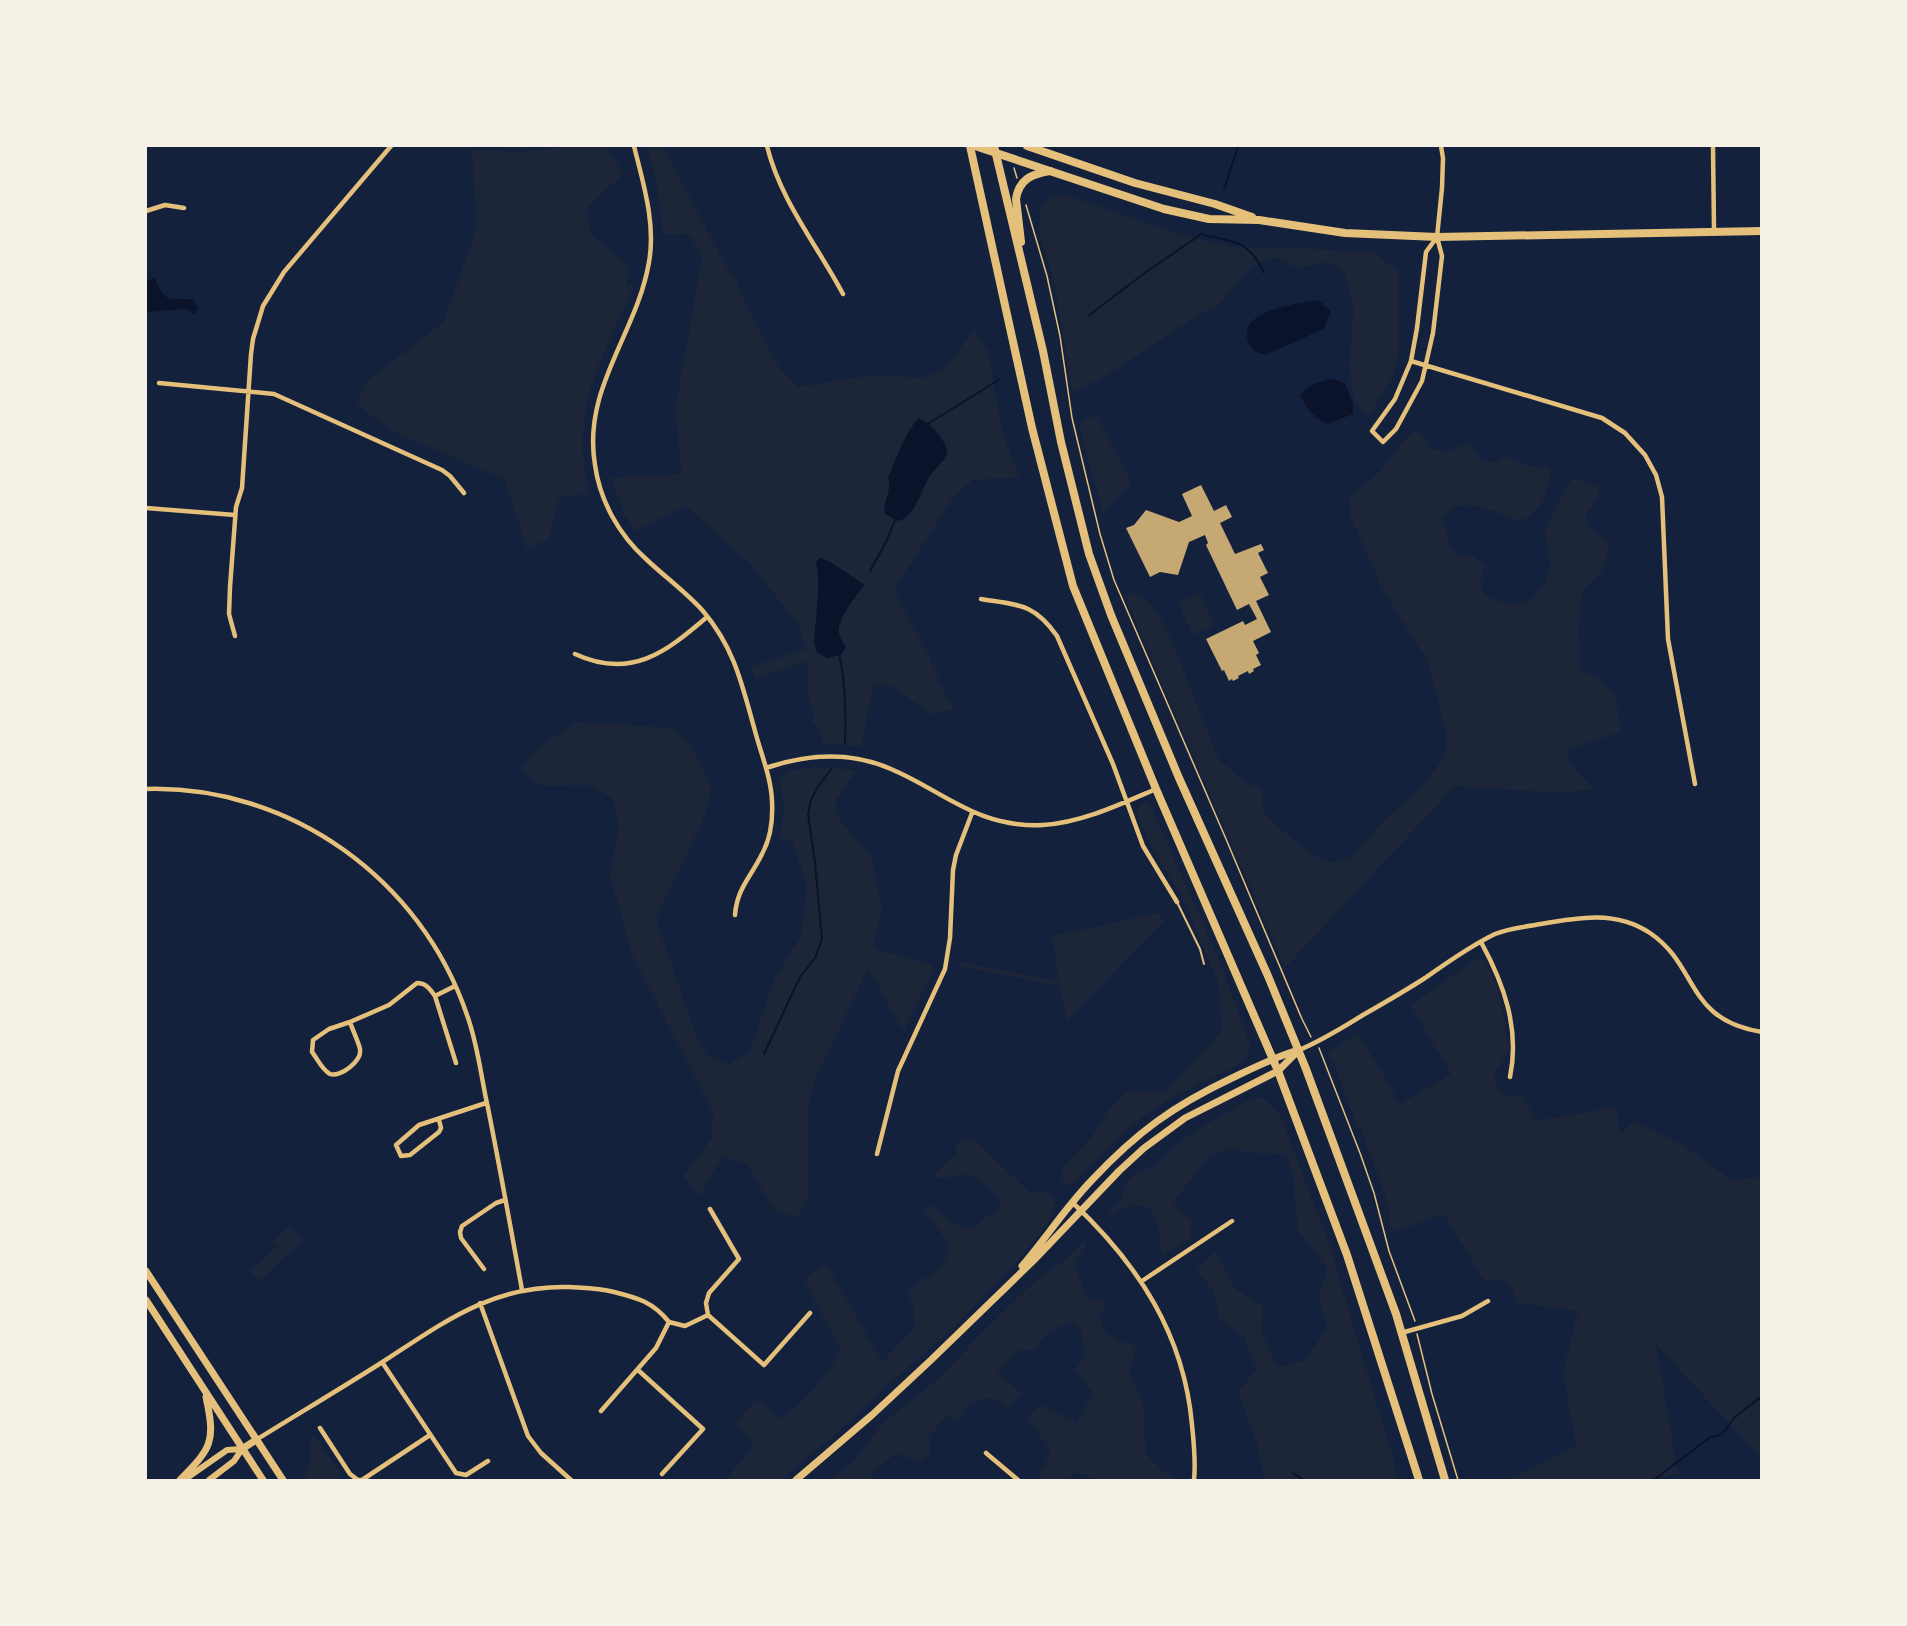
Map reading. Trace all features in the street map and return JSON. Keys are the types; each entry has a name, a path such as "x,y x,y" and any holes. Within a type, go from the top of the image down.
{"main road":[{"path":"970,146 990,227 1032,428 1073,586 1156,789 1278,1071 1347,1255 1419,1480"},
{"path":"975,146 994,149 1050,171 1164,209 1209,219 1259,220 1345,233 1437,237 1761,231"},
{"path":"1027,146 1135,183 1215,204 1259,220"},
{"path":"994,149 1043,351 1060,442 1082,527 1100,584 1179,778 1299,1050 1401,1333 1445,1480"},
{"path":"1024,268 1017,192 1025,179 1033,174 1050,171"},
{"path":"995,1298 1072,1202 1123,1148 1156,1120 1182,1103 1272,1058 1299,1050"},
{"path":"796,1480 898,1392 1034,1260 1119,1172 1164,1131 1210,1104 1278,1071 1299,1050"},
{"path":"146,1271 282,1480"},
{"path":"146,1300 263,1480"},
{"path":"182,1480 202,1458 209,1444 212,1423 205,1392"},
{"path":"242,1449 256,1440"}],"street":[{"path":"235,636 229,614 235,515 242,488 253,339 259,315 284,272 391,146"},
{"path":"634,146 647,201 651,226 651,249 640,297 605,376 598,398 592,434 595,466 605,502 625,536 707,616 725,642 737,666 772,800 771,829 763,852 738,893 735,915"},
{"path":"767,146 784,194 843,294"},
{"path":"1437,237 1426,252 1411,361 1395,399 1372,431 1383,442 1396,429 1422,381 1433,333 1442,256 1437,237 1442,188 1441,146"},
{"path":"1713,146 1714,231"},
{"path":"146,211 165,205 184,208"},
{"path":"1411,361 1594,414 1625,433 1646,455 1656,475 1662,497 1668,639 1695,784"},
{"path":"159,383 274,394 442,470 464,493"},
{"path":"146,508 235,515"},
{"path":"981,599 1019,605 1032,610 1046,620 1057,636 1068,657 1127,801 1143,846 1177,902"},
{"path":"575,654 605,664 642,660 684,637 707,616"},
{"path":"765,768 812,756 860,759 891,769 985,818 1011,823 1043,825 1084,816 1156,789"},
{"path":"146,789 193,791 239,799 293,819 332,840 375,874 408,908 434,944 468,1016 475,1042 522,1290"},
{"path":"877,1154 898,1071 945,969 950,938 953,870 956,855 972,813"},
{"path":"1299,1050 1316,1043 1399,994 1460,952 1497,933 1573,918 1608,917 1635,924 1650,932 1668,949 1702,1002 1718,1016 1736,1026 1761,1032"},
{"path":"1480,942 1500,981 1508,1006 1514,1047 1510,1077"},
{"path":"350,1022 360,1054 358,1059 338,1074 333,1075 327,1072 312,1052 313,1040 329,1029 388,1005 417,983 423,983 435,996 456,1063"},
{"path":"435,996 455,986"},
{"path":"439,1120 440,1132 410,1155 401,1155 396,1149 400,1140 419,1125 486,1103"},
{"path":"484,1269 461,1238 460,1232 462,1226 496,1203 505,1200"},
{"path":"1072,1202 1109,1240 1142,1281 1168,1330 1186,1383 1191,1409 1195,1451 1194,1480"},
{"path":"710,1209 739,1259 709,1293 706,1303 708,1315 764,1365 810,1313"},
{"path":"1142,1281 1232,1221"},
{"path":"256,1440 434,1328 480,1303 522,1290 557,1287 609,1291 652,1304 669,1322 685,1326 708,1315"},
{"path":"1401,1333 1462,1316 1488,1301"},
{"path":"480,1303 528,1436 541,1453 571,1480"},
{"path":"601,1411 656,1348 669,1322"},
{"path":"382,1362 453,1470 460,1475 468,1474 488,1461"},
{"path":"638,1370 703,1429 662,1474"},
{"path":"320,1428 350,1474 358,1480 362,1480 430,1435"},
{"path":"182,1480 227,1450 242,1449"},
{"path":"209,1480 234,1461 242,1449"},
{"path":"986,1453 1018,1480"}],"lane":[{"path":"1177,902 1200,949 1204,964"}],"path":[{"path":"1014,165 1017,178"},
{"path":"1024,199 1047,276 1060,336 1072,418 1094,511 1114,580 1302,1019 1330,1075 1360,1153 1374,1193 1389,1251 1411,1310 1419,1349 1458,1480"}],"shaded area":[{"path":"564,146 606,146 623,174 587,207 590,233 628,265 627,288 630,283 633,288 591,388 583,437 584,465 590,494 560,497 549,539 527,549 505,480 394,432 356,404 366,382 443,322 477,228 472,149 517,152"},
{"path":"647,146 663,146 726,266 736,280 746,305 778,366 798,387 873,375 923,378 945,368 975,329 988,351 1002,431 1020,477 973,480 954,496 894,590 940,678 935,677 955,709 931,714 893,687 874,683 861,747 823,743 817,725 812,721 814,713 807,693 808,661 755,679 751,667 805,649 799,626 754,568 687,506 635,531 623,512 611,478 682,474 675,410 702,258 689,234 663,235 657,181"},
{"path":"1051,195 1069,196 1185,236 1231,247 1302,248 1373,253 1398,270 1399,350 1393,376 1369,416 1354,403 1349,362 1354,310 1344,272 1329,262 1297,268 1275,257 1251,267 1219,305 1202,313 1099,380 1072,393 1055,286 1039,231 1041,208"},
{"path":"154,278 164,295 175,299 191,300 199,309 194,314 186,309 146,312 146,281"},
{"path":"1318,300 1331,311 1324,329 1265,355 1250,346 1247,336 1248,327 1254,319 1275,309"},
{"path":"1333,379 1345,383 1353,404 1353,414 1327,424 1311,412 1300,395 1310,386"},
{"path":"1096,415 1130,479 1130,484 1105,511 1102,511 1080,427 1082,422"},
{"path":"918,418 936,431 946,447 947,454 932,473 910,512 898,521 885,514 888,477 905,439"},
{"path":"1416,431 1425,437 1430,448 1445,452 1469,443 1480,459 1495,463 1506,456 1524,465 1550,469 1550,478 1543,501 1527,518 1519,521 1486,508 1468,505 1453,508 1443,518 1449,544 1457,556 1471,555 1485,564 1480,584 1485,596 1516,606 1531,599 1546,582 1550,566 1545,532 1567,485 1574,478 1599,487 1597,498 1586,515 1588,528 1610,542 1602,570 1595,580 1582,591 1579,626 1580,670 1599,678 1614,694 1622,731 1567,750 1570,764 1594,789 1560,793 1455,786 1285,968 1127,602 1129,593 1144,598 1150,603 1164,624 1219,761 1248,785 1258,785 1262,792 1262,809 1271,821 1314,856 1334,863 1350,858 1387,818 1425,784 1445,755 1447,735 1427,660 1382,588 1350,515 1349,497 1380,472 1406,438"},
{"path":"820,558 832,563 865,585 852,601 841,621 839,633 846,647 841,655 827,658 817,652 814,643 818,594 816,562"},
{"path":"1200,593 1215,625 1193,635 1178,603"},
{"path":"577,722 673,728 691,745 711,788 706,813 656,919 695,1033 707,1055 729,1064 750,1052 774,980 801,936 807,886 792,841 780,837 784,811 780,782 785,775 803,768 857,771 836,799 836,812 840,821 872,857 882,911 873,948 934,966 904,1032 868,968 814,1082 809,1101 808,1197 798,1218 774,1210 748,1165 723,1156 699,1197 683,1176 712,1138 713,1112 631,952 610,874 619,824 612,798 590,785 541,786 521,770 535,750"},
{"path":"1146,802 1151,806 1221,965 1251,1047 1247,1055 1235,1067 1153,1109 1114,1142 1072,1185 1066,1185 1061,1177 1063,1167 1089,1141 1107,1112 1125,1092 1165,1091 1217,1037 1222,1028 1218,982 1186,905 1150,845 1137,814 1138,807"},
{"path":"1158,913 1164,921 1067,1021 1059,986 959,966 960,962 1059,981 1052,936"},
{"path":"1476,959 1485,961 1498,988 1509,1047 1494,1081 1504,1094 1517,1097 1523,1095 1536,1121 1616,1107 1620,1134 1634,1121 1683,1145 1733,1181 1761,1176 1761,1458 1656,1344 1678,1474 1639,1480 1508,1480 1576,1446 1563,1372 1578,1311 1517,1303 1507,1283 1497,1279 1485,1282 1444,1214 1393,1232 1389,1222 1389,1206 1361,1128 1358,1129 1334,1063 1327,1052 1359,1034 1400,1104 1451,1074 1411,1005"},
{"path":"1263,1097 1280,1114 1333,1254 1395,1464 1396,1480 1264,1480 1258,1447 1238,1391 1257,1369 1243,1335 1220,1321 1213,1291 1196,1269 1215,1252 1235,1289 1263,1306 1261,1331 1278,1367 1304,1361 1327,1329 1319,1296 1327,1270 1314,1249 1298,1232 1293,1175 1286,1154 1250,1153 1233,1148 1209,1156 1172,1204 1192,1220 1190,1239 1162,1256 1158,1229 1151,1208 1132,1204 1113,1215 1108,1210 1121,1201 1126,1183 1135,1174 1157,1164 1178,1143 1205,1125 1247,1101"},
{"path":"972,1137 1031,1194 1041,1190 1054,1197 1055,1207 1047,1225 1022,1256 953,1328 839,1431 780,1480 725,1480 754,1446 736,1423 754,1401 761,1400 773,1414 781,1418 798,1405 816,1386 837,1357 840,1348 804,1280 826,1263 882,1362 915,1327 913,1306 908,1293 941,1266 949,1247 936,1225 924,1211 925,1206 931,1205 954,1224 974,1229 986,1217 995,1214 1002,1201 977,1178 957,1175 938,1179 934,1174 956,1155 956,1143"},
{"path":"290,1226 303,1241 259,1281 250,1271 277,1246 272,1241"},
{"path":"1085,1240 1085,1246 1075,1264 1086,1297 1108,1303 1099,1315 1103,1331 1122,1342 1136,1345 1129,1373 1143,1403 1146,1454 1162,1470 1178,1480 1101,1480 1076,1472 1067,1480 1043,1480 1039,1473 1050,1455 1046,1444 1027,1418 1041,1405 1077,1423 1093,1393 1075,1369 1085,1357 1081,1328 1070,1322 1047,1333 1035,1350 1020,1350 997,1372 1022,1394 1008,1408 991,1397 968,1404 959,1421 946,1416 929,1437 929,1455 919,1462 897,1453 870,1474 874,1480 830,1480 857,1458 883,1423 943,1375 1033,1283 1063,1261"},
{"path":"313,1434 339,1472 340,1480 303,1480 310,1460 309,1439"}],"building":[{"path":"1201,485 1214,511 1226,505 1232,517 1220,523 1235,554 1261,544 1264,550 1258,553 1268,573 1260,577 1269,595 1256,601 1271,632 1253,641 1259,653 1256,655 1261,665 1249,674 1248,671 1238,676 1239,678 1233,681 1232,679 1229,681 1224,670 1222,671 1206,639 1243,621 1245,625 1257,619 1249,604 1237,610 1206,545 1208,543 1205,535 1189,542 1178,575 1160,572 1150,577 1126,528 1134,525 1146,510 1179,522 1192,516 1182,494"}],"waterway":[{"path":"1224,190 1238,146"},
{"path":"1088,316 1203,233"},
{"path":"1203,235 1240,244 1252,254 1264,273"},
{"path":"926,425 1000,379"},
{"path":"870,571 896,518"},
{"path":"839,654 845,699 845,744"},
{"path":"764,1054 800,977 815,958 822,939 808,814 817,788 832,768"},
{"path":"1654,1480 1709,1438 1722,1434 1734,1418 1762,1396"},
{"path":"1293,1473 1304,1480"}]}
